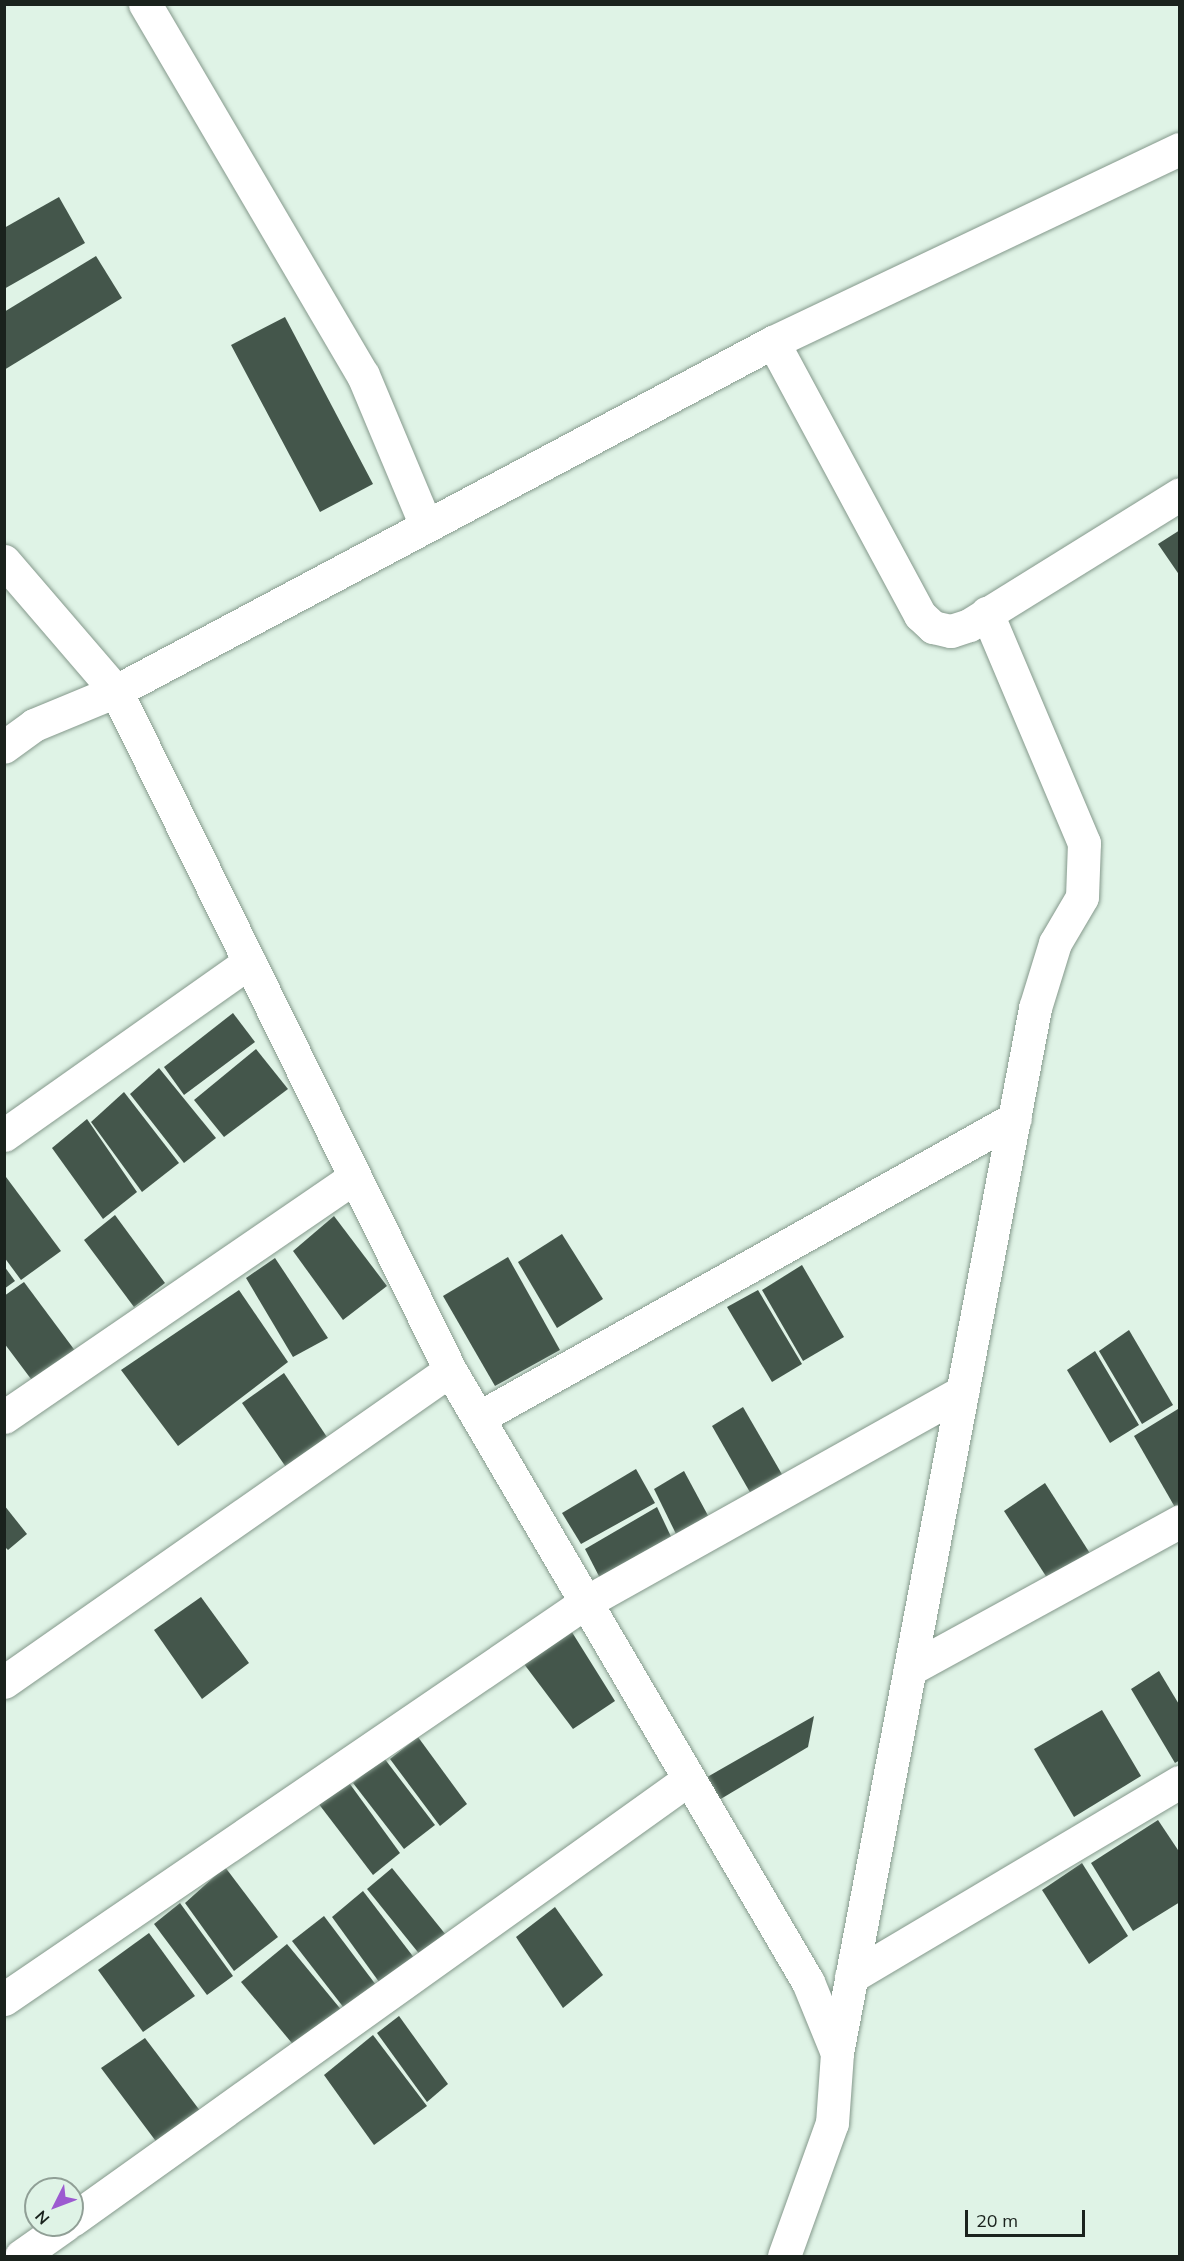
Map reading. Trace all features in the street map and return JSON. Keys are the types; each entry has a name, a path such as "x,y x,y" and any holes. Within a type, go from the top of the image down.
{"street":[{"path":"145,4 363,375 425,523"},
{"path":"4,747 34,725 116,691 425,523 773,342 1179,149"},
{"path":"773,342 920,615 933,627 951,631 987,613 1179,494"},
{"path":"4,561 116,691 450,1370 808,1982 837,2052"},
{"path":"784,2256 832,2123 837,2052 1035,1008 1055,943 1082,897 1084,843 987,613"},
{"path":"4,1135 249,962"},
{"path":"478,1418 1014,1118"},
{"path":"4,1417 355,1177"},
{"path":"4,1682 450,1370"},
{"path":"4,1999 586,1602 962,1392"},
{"path":"910,1669 1179,1521"},
{"path":"84,2211 689,1779"},
{"path":"851,1977 1179,1782"},
{"path":"21,2256 48,2237"}],"building":[{"path":"59,197 85,243 4,289 4,228"},
{"path":"96,256 122,298 4,370 4,312"},
{"path":"285,317 373,484 320,512 231,345"},
{"path":"1180,530 1180,576 1158,544"},
{"path":"233,1013 255,1042 184,1095 164,1067"},
{"path":"256,1049 288,1089 224,1137 194,1100"},
{"path":"159,1068 216,1138 184,1163 130,1094"},
{"path":"124,1092 179,1163 142,1192 91,1122"},
{"path":"87,1119 137,1192 103,1219 52,1148"},
{"path":"6,1177 61,1251 21,1280 4,1257"},
{"path":"115,1215 165,1283 134,1307 84,1240"},
{"path":"334,1216 387,1286 343,1320 293,1251"},
{"path":"562,1234 603,1299 557,1328 518,1262"},
{"path":"508,1257 560,1350 495,1386 443,1296"},
{"path":"275,1258 328,1338 293,1357 246,1278"},
{"path":"802,1265 844,1337 803,1361 762,1290"},
{"path":"4,1266 15,1281 4,1289"},
{"path":"24,1282 76,1352 34,1383 4,1343 4,1296"},
{"path":"239,1290 288,1362 178,1446 121,1370"},
{"path":"758,1290 802,1364 772,1382 727,1307"},
{"path":"1129,1330 1173,1405 1142,1424 1099,1351"},
{"path":"1095,1351 1139,1425 1110,1443 1067,1370"},
{"path":"284,1373 331,1443 290,1473 242,1403"},
{"path":"743,1407 787,1483 755,1501 712,1426"},
{"path":"1178,1409 1180,1412 1180,1516 1134,1436"},
{"path":"636,1469 655,1503 581,1544 562,1513"},
{"path":"684,1471 712,1523 679,1540 654,1489"},
{"path":"1045,1483 1093,1558 1051,1584 1004,1511"},
{"path":"4,1505 27,1534 8,1550 4,1546"},
{"path":"657,1507 675,1545 604,1586 585,1549"},
{"path":"201,1597 249,1663 202,1699 154,1630"},
{"path":"570,1629 615,1701 573,1729 521,1660"},
{"path":"1159,1671 1180,1706 1180,1760 1175,1763 1131,1689"},
{"path":"1102,1710 1141,1776 1074,1817 1034,1749"},
{"path":"814,1716 808,1747 714,1803 702,1780"},
{"path":"418,1737 467,1804 440,1826 390,1759"},
{"path":"384,1758 435,1825 404,1849 353,1783"},
{"path":"347,1780 400,1853 373,1875 318,1803"},
{"path":"1158,1820 1180,1853 1180,1902 1133,1931 1091,1863"},
{"path":"1082,1863 1128,1936 1089,1964 1042,1890"},
{"path":"225,1867 278,1937 234,1971 185,1903"},
{"path":"392,1868 446,1935 421,1956 367,1889"},
{"path":"363,1891 415,1959 382,1986 332,1917"},
{"path":"180,1903 233,1976 207,1995 154,1924"},
{"path":"555,1907 603,1975 563,2008 516,1937"},
{"path":"324,1916 376,1985 344,2008 292,1941"},
{"path":"149,1933 195,1996 143,2032 98,1970"},
{"path":"287,1944 343,2012 296,2048 241,1982"},
{"path":"399,2016 448,2084 427,2102 377,2033"},
{"path":"373,2035 427,2106 374,2145 324,2075"},
{"path":"145,2038 201,2112 158,2144 101,2068"}]}
